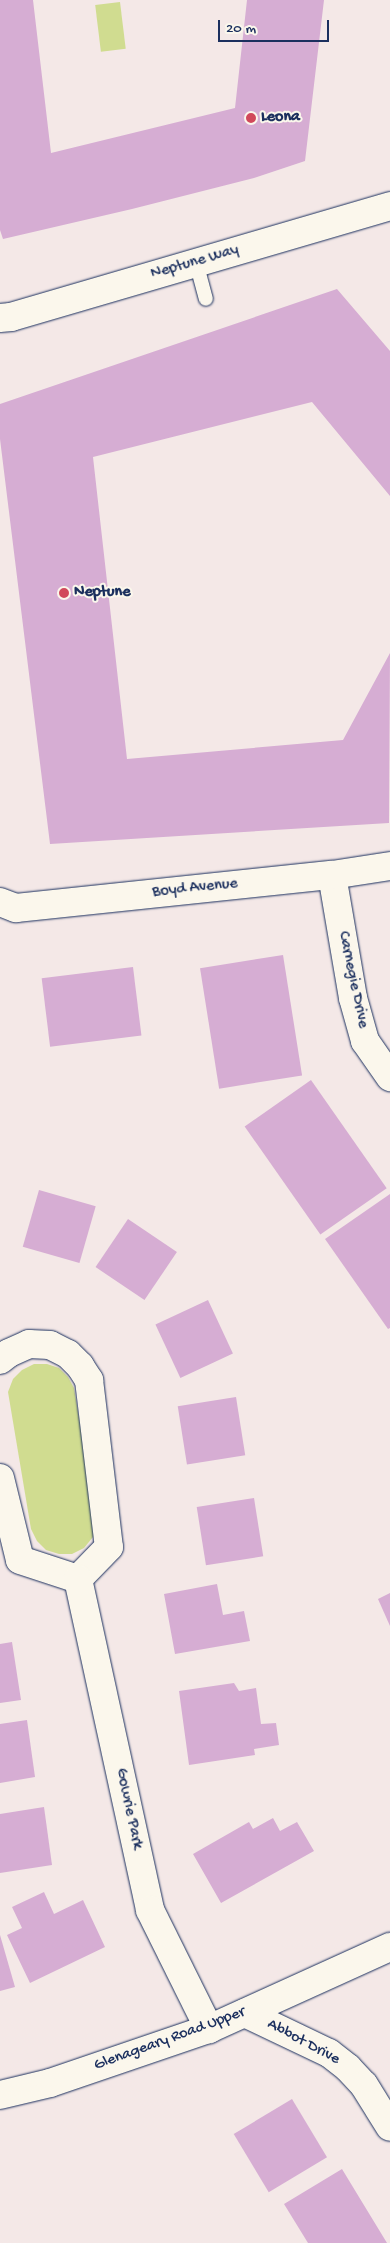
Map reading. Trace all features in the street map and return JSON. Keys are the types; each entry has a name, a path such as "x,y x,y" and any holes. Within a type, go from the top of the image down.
{"street":[{"name":"Neptune Way","path":"0,318 11,317 390,206"},
{"name":"Boyd Avenue","path":"0,902 16,908 332,875 390,866"},
{"name":"Carnegie Drive","path":"332,875 353,998 365,1041 390,1077"},
{"path":"0,1360 9,1352 30,1344 50,1345 68,1354 80,1366 89,1380 109,1547 78,1579 20,1560 0,1478"},
{"name":"Gowrie Park","path":"78,1579 150,1910 209,2029"},
{"name":"Glenageary Road Upper","path":"0,2095 50,2083 209,2029 390,1947"},
{"name":"Abbot Drive","path":"245,2013 329,2053 348,2068 364,2085 389,2126"}],"lane":[{"path":"196,262 206,299"}],"green space":[{"path":"120,2 126,49 101,52 95,5"},
{"path":"34,1364 47,1364 59,1368 68,1377 74,1388 97,1525 93,1537 84,1548 72,1554 59,1554 46,1550 37,1541 31,1529 8,1392 13,1379 22,1370"}],"building":[{"name":"Leona","path":"0,0 33,0 51,153 235,108 247,0 324,0 305,161 254,178 3,239 0,230"},
{"name":"Neptune","path":"337,289 390,351 390,496 312,402 93,457 127,759 343,740 390,653 389,823 50,844 0,439 0,404"},
{"path":"283,955 302,1075 219,1089 200,968"},
{"path":"133,967 141,1035 50,1047 42,978"},
{"path":"311,1080 387,1188 320,1235 245,1126"},
{"path":"39,1190 96,1206 79,1263 23,1247"},
{"path":"390,1194 390,1328 388,1329 325,1239"},
{"path":"128,1219 177,1252 144,1300 96,1267"},
{"path":"208,1300 233,1353 180,1378 155,1325"},
{"path":"236,1397 245,1455 187,1465 178,1406"},
{"path":"254,1498 263,1556 206,1565 197,1507"},
{"path":"217,1584 223,1615 244,1611 250,1641 175,1654 164,1594"},
{"path":"390,1593 390,1626 378,1599"},
{"path":"12,1642 21,1700 0,1703 0,1644"},
{"path":"234,1683 239,1691 256,1688 261,1724 276,1723 279,1745 254,1749 255,1755 189,1765 179,1691"},
{"path":"27,1720 35,1777 0,1783 0,1724"},
{"path":"44,1807 52,1865 0,1873 0,1814"},
{"path":"273,1818 280,1831 297,1822 314,1851 221,1903 193,1854 249,1822 253,1829"},
{"path":"44,1892 54,1914 83,1900 105,1947 30,1983 7,1935 22,1928 12,1907"},
{"path":"0,1935 15,1987 0,1991"},
{"path":"292,2099 327,2157 269,2192 234,2134"},
{"path":"342,2169 387,2243 308,2243 284,2204"}],"place":[{"name":"Leona","path":"251,118"},
{"name":"Neptune","path":"64,593"}]}
